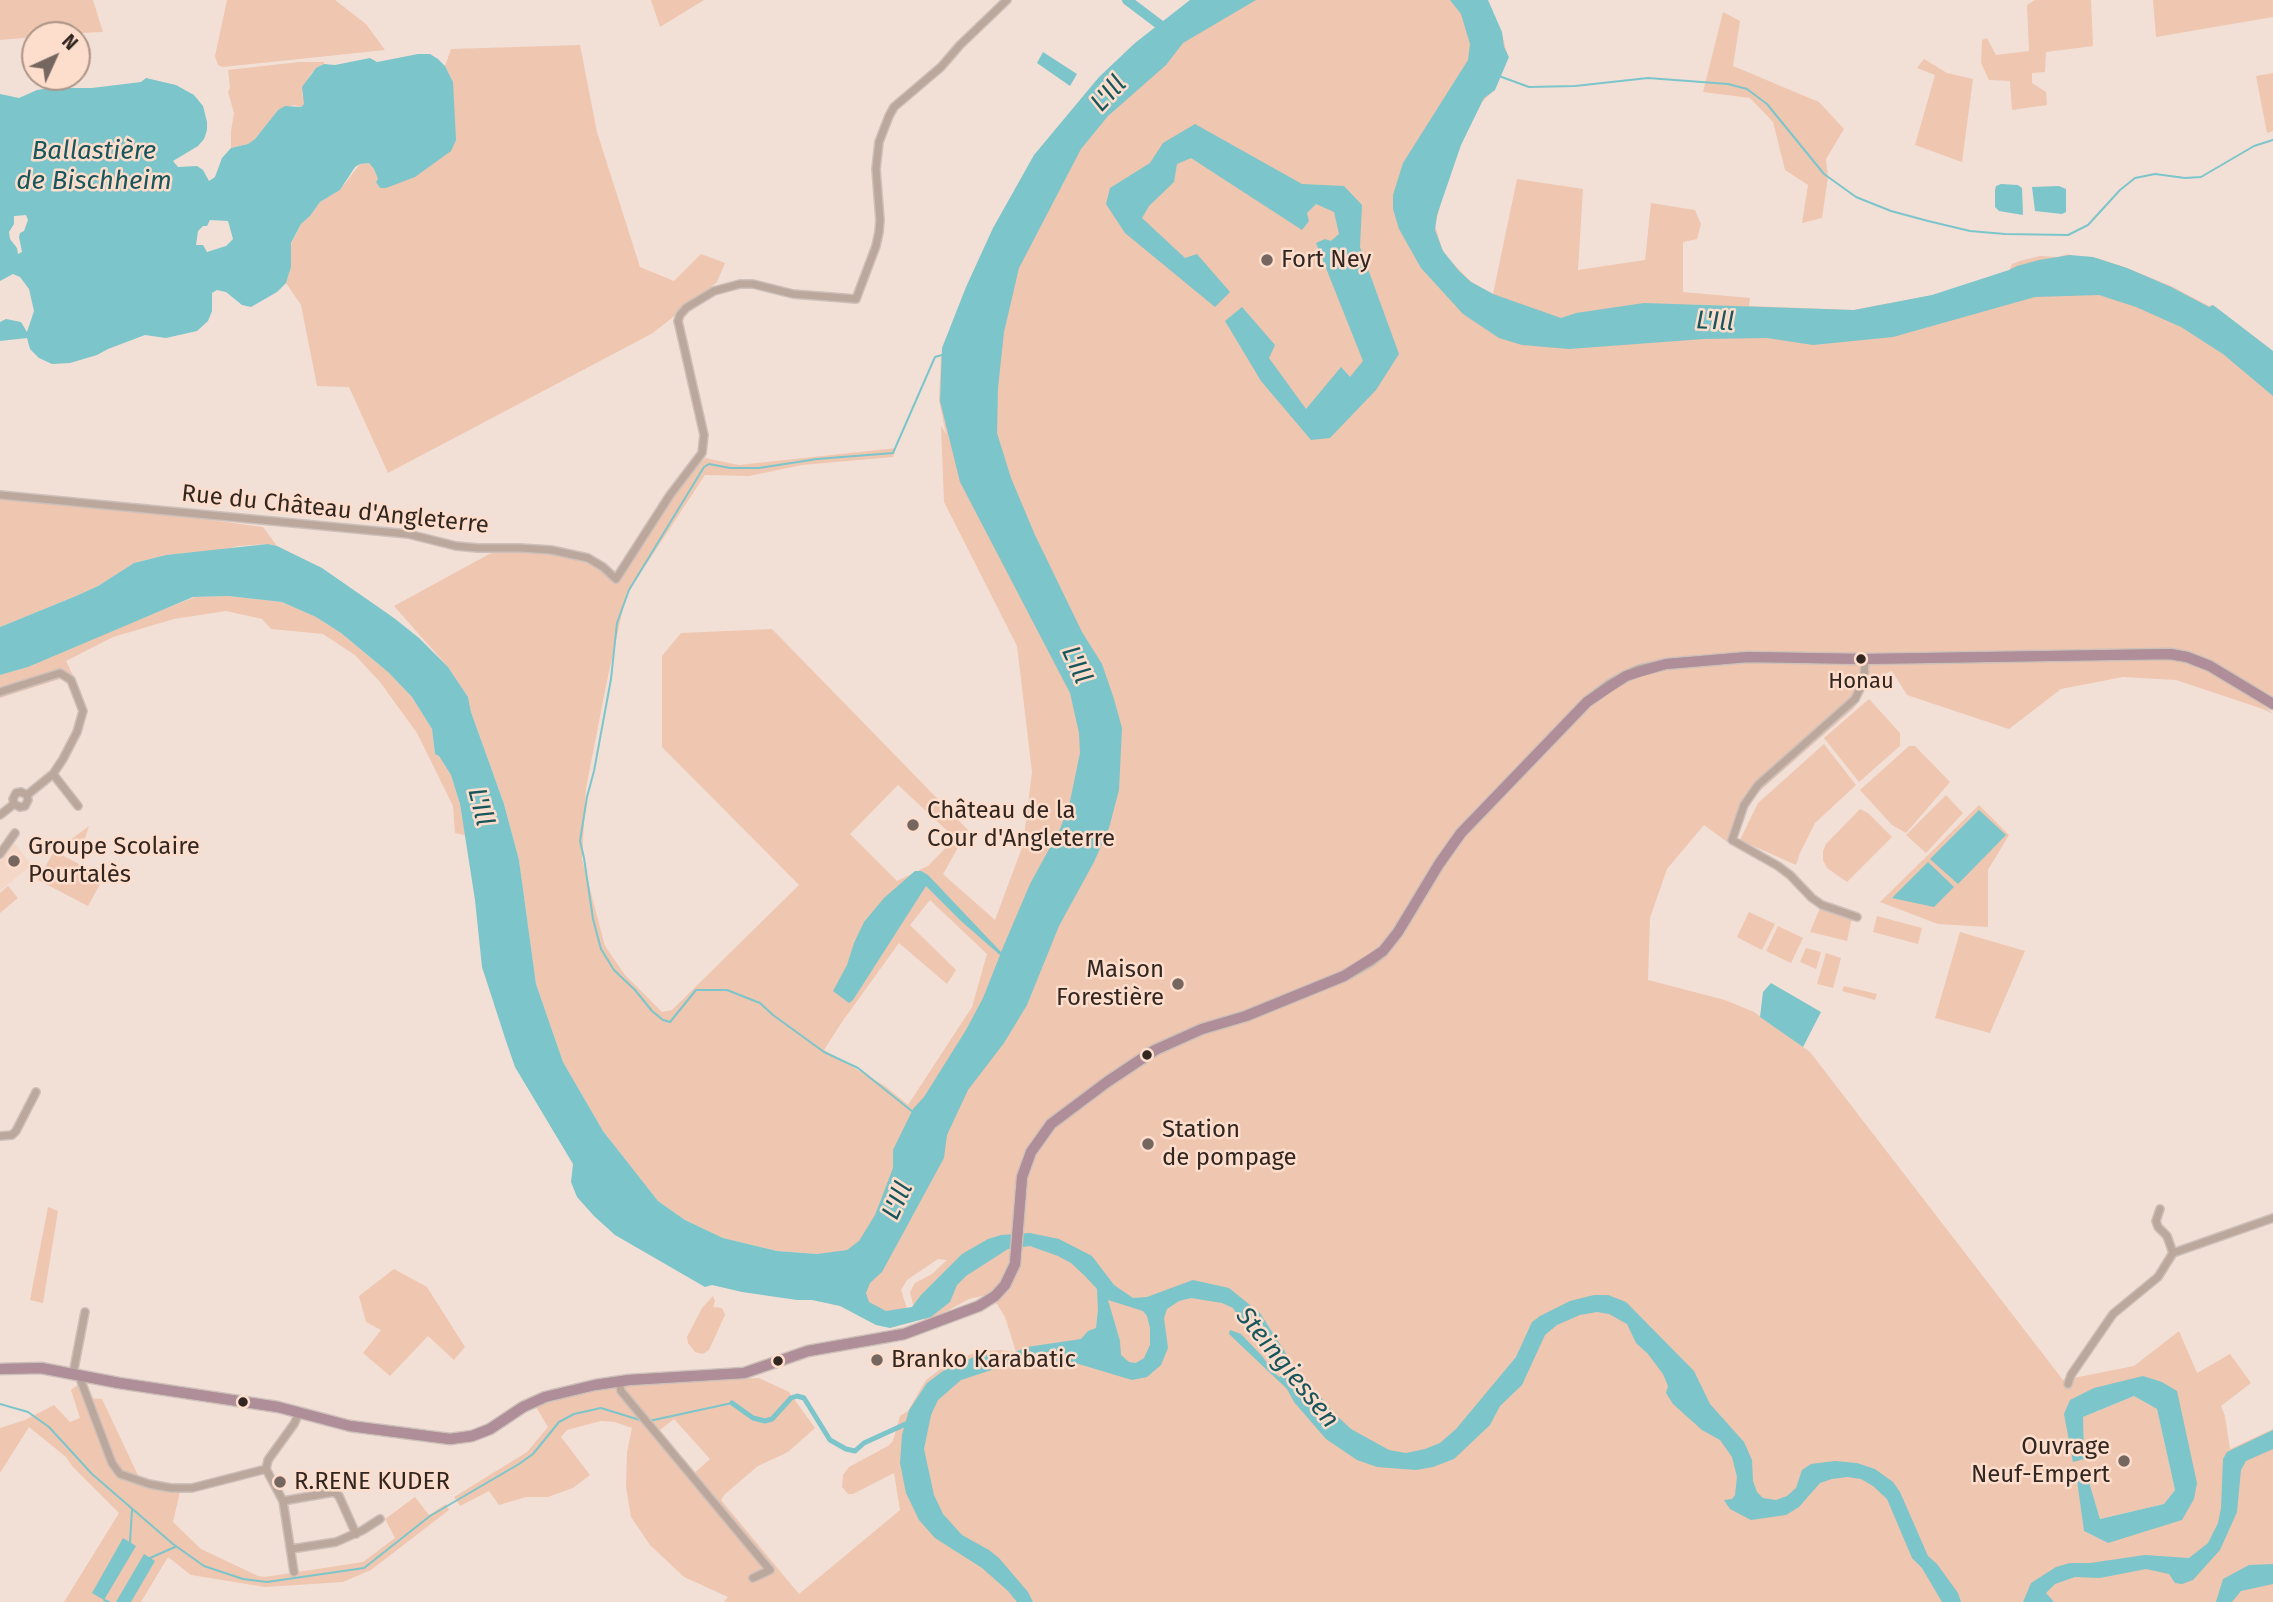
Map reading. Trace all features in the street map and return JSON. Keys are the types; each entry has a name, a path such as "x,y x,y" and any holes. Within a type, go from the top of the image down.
{"main road":[{"path":"0,1369 41,1368 278,1407 372,1429 441,1438 463,1438 490,1429 523,1407 545,1397 619,1381 744,1373 808,1351 904,1334 971,1310 995,1296 1009,1280 1015,1264 1020,1188 1026,1163 1051,1124 1155,1050 1202,1029 1247,1016 1332,981 1383,951 1461,833 1587,702 1610,685 1641,670 1666,664 1748,657 1865,659 2170,654 2210,666 2273,704"}],"street":[{"name":"Rue du Château d'Angleterre","path":"0,495 408,534 467,547 551,550 587,558 616,579 670,495 702,453 704,435 678,321 680,315 686,308 714,291 740,284 752,284 793,294 856,299 879,232 876,169 879,142 889,116 894,107 941,67 1006,0"},
{"path":"1857,917 1822,905 1778,866 1732,840 1744,805 1758,785 1855,699 1864,680 1865,659"},
{"path":"0,692 60,673 71,680 83,711 77,732 53,774 27,795 25,806 14,804 0,815"},
{"path":"53,774 78,806"},
{"path":"0,854 15,833"},
{"path":"0,1136 12,1135 16,1131 36,1093"},
{"path":"2160,1209 2156,1221 2167,1236 2173,1254"},
{"path":"2068,1384 2071,1375 2113,1314 2158,1277 2173,1254 2273,1218"},
{"path":"85,1312 77,1375 112,1464 120,1474 149,1485 183,1489 266,1469"},
{"path":"619,1381 621,1391 770,1570 753,1578"},
{"path":"294,1572 283,1501 266,1469 268,1460 299,1413"},
{"path":"283,1501 334,1492 339,1496 356,1534"},
{"path":"290,1549 328,1544 356,1534 380,1518"}],"shaded area":[{"path":"0,0 93,0 103,32 91,33 91,21 21,21 21,38 0,40"},
{"path":"227,0 335,0 366,24 385,50 223,67 218,65 215,56"},
{"path":"651,0 704,0 660,27"},
{"path":"1226,0 1462,0 1478,36 1501,30 1508,57 1495,89 1480,104 1451,166 1435,225 1442,249 1449,259 1470,281 1493,294 1517,179 1583,189 1578,270 1645,260 1651,203 1695,210 1701,224 1697,239 1683,242 1683,292 1750,298 1749,306 1853,310 1945,293 2009,271 2012,264 2020,261 2068,254 2073,257 2097,258 2127,268 2171,286 2209,306 2213,305 2273,351 2273,710 2265,706 2273,714 2176,680 2123,677 2061,689 2009,729 1907,695 1892,671 1889,672 1867,685 1854,708 1754,796 1730,844 1704,825 1667,869 1650,918 1648,980 1725,1000 1754,1012 1810,1052 2063,1380 2134,1366 2179,1331 2197,1373 2230,1354 2251,1383 2221,1406 2230,1449 2273,1429 2273,1602 724,1602 728,1597 684,1577 650,1545 631,1517 626,1487 627,1452 632,1428 615,1422 601,1421 567,1430 561,1437 590,1475 573,1488 548,1497 526,1497 499,1505 489,1491 460,1506 454,1497 527,1452 548,1427 536,1407 611,1385 615,1388 629,1383 759,1378 789,1392 815,1428 788,1452 758,1466 721,1500 799,1594 900,1510 894,1473 853,1494 848,1494 842,1487 843,1475 849,1467 893,1441 900,1416 908,1411 926,1380 946,1365 976,1352 1016,1352 1005,1317 997,1304 986,1297 969,1299 932,1319 925,1320 916,1316 910,1292 915,1283 932,1274 947,1260 938,1259 907,1280 901,1290 910,1318 875,1324 836,1252 817,1254 777,1251 723,1238 685,1220 658,1201 603,1131 563,1062 536,984 519,860 504,804 468,697 448,667 394,606 493,552 556,554 592,564 614,580 644,526 705,458 739,465 896,448 893,457 802,465 749,476 705,475 626,595 586,788 582,859 605,946 625,975 662,1012 672,1010 799,885 662,747 662,656 681,633 772,629 968,830 943,874 995,920 1023,845 1032,772 1017,646 944,502 941,426 946,434 939,401 941,355 976,354 1048,175","holes":["898,785 955,838 928,866 897,881 850,834","930,900 987,954 972,1007 908,1105 885,1086 824,1050 899,943 947,984 956,970 910,925","2143,1376 2197,1483 2108,1543 2084,1531 2077,1473 2086,1473 2100,1519 2164,1504 2175,1490 2157,1409 2134,1396 2083,1417","674,1419 710,1459 691,1476 655,1434"]},
{"path":"2035,0 2091,0 2093,46 2046,52 2045,72 2032,73 2032,83 2046,92 2047,105 2012,110 2010,81 1989,80 1981,63 1982,40 1987,38 1996,55 2029,51 2027,5"},
{"path":"2153,0 2273,0 2273,17 2156,37"},
{"path":"1723,12 1740,21 1733,66 1819,102 1844,129 1826,159 1828,177 1822,218 1802,223 1808,185 1785,170 1773,122 1750,98 1703,92"},
{"path":"580,45 597,132 640,267 674,281 701,254 725,263 717,282 653,333 388,473 349,387 317,386 301,305 286,283 291,267 291,244 301,224 320,202 340,190 360,164 369,163 374,169 380,188 453,82 445,66 451,49"},
{"path":"1924,59 1947,73 1973,79 1962,162 1915,145 1935,75 1917,68"},
{"path":"324,62 310,75 302,94 304,104 301,107 294,105 278,110 255,139 248,144 231,148 234,113 228,92 228,70"},
{"path":"2273,73 2273,131 2267,133 2256,76"},
{"path":"0,492 263,527 277,546 239,546 166,555 134,563 98,586 0,627"},
{"path":"228,596 282,602 316,617 341,633 388,672 412,697 432,729 435,754 451,775 460,804 465,835 455,833 453,806 417,733 380,682 355,655 323,634 271,629 262,619 226,611 174,619 113,637 66,661 81,692 74,696 68,682 60,679 0,698 0,675 28,667 195,597"},
{"path":"1869,699 1900,733 1900,746 1859,782 1824,738"},
{"path":"1824,744 1856,785 1815,823 1796,865 1740,840 1758,803"},
{"path":"1909,746 1915,746 1950,782 1906,833 1892,825 1860,790"},
{"path":"1946,795 1963,813 1926,853 1906,835"},
{"path":"1979,805 2009,835 1988,870 1988,927 1938,924 1880,902"},
{"path":"1860,809 1868,813 1892,837 1847,882 1827,868 1823,851 1826,844"},
{"path":"89,826 81,850 66,845 73,838"},
{"name":"Groupe Scolaire Pourtalès","path":"11,839 32,865 0,891 0,856"},
{"path":"54,851 104,877 88,906 38,880"},
{"path":"8,886 18,898 0,913 0,893"},
{"path":"1820,908 1852,918 1847,941 1810,932"},
{"path":"1749,912 1775,924 1762,950 1737,937"},
{"path":"1877,916 1922,928 1918,944 1873,932"},
{"path":"1778,926 1803,938 1791,963 1766,951"},
{"path":"1960,932 2025,951 1990,1033 1935,1018"},
{"path":"1806,948 1821,952 1816,969 1800,962"},
{"path":"1826,953 1841,958 1833,988 1817,984"},
{"path":"1844,986 1877,994 1875,1000 1842,991"},
{"path":"48,1207 58,1211 43,1303 30,1300"},
{"path":"394,1269 427,1287 465,1347 454,1360 428,1336 390,1376 363,1353 381,1330 366,1322 359,1296"},
{"path":"713,1296 713,1307 722,1308 725,1315 709,1350 703,1354 695,1352 687,1337 702,1308"},
{"path":"79,1384 87,1386 88,1398 102,1399 144,1488 180,1492 173,1522 201,1549 258,1576 363,1562 395,1538 385,1519 415,1497 429,1515 446,1504 449,1510 371,1570 343,1582 265,1587 191,1575 168,1557 141,1602 64,1602 119,1513 66,1457 29,1427 0,1473 0,1428 25,1420 54,1405 70,1422 80,1418 71,1390"}],"water":[{"path":"1190,0 1256,0 1183,43 1166,65 1108,116 1081,149 1019,268 1004,332 998,388 997,433 1011,478 1035,535 1082,632 1102,664 1114,699 1122,728 1119,790 1109,828 1059,926 1027,1005 1004,1043 968,1090 947,1135 944,1158 882,1272 870,1283 866,1293 869,1302 886,1311 912,1307 962,1254 988,1239 1001,1235 1030,1233 1059,1239 1092,1256 1114,1285 1133,1298 1147,1297 1193,1280 1229,1288 1260,1313 1296,1369 1337,1416 1351,1429 1389,1450 1406,1453 1440,1443 1456,1429 1516,1357 1532,1322 1570,1301 1594,1295 1608,1295 1626,1302 1694,1371 1710,1404 1744,1442 1752,1460 1753,1481 1757,1492 1763,1498 1776,1500 1787,1496 1796,1488 1802,1470 1811,1464 1835,1461 1857,1463 1875,1469 1893,1482 1900,1492 1928,1556 1958,1593 1961,1602 1942,1602 1922,1568 1912,1558 1887,1499 1861,1479 1847,1477 1820,1483 1799,1507 1786,1515 1751,1520 1730,1509 1724,1500 1732,1499 1735,1495 1737,1477 1732,1457 1720,1440 1702,1430 1673,1404 1666,1393 1668,1386 1663,1374 1636,1343 1627,1324 1609,1314 1597,1312 1580,1315 1557,1325 1545,1335 1522,1385 1500,1406 1490,1425 1454,1459 1416,1470 1377,1467 1357,1460 1326,1439 1294,1402 1287,1389 1229,1334 1230,1330 1241,1334 1279,1377 1282,1375 1233,1308 1222,1303 1191,1298 1179,1301 1167,1309 1164,1318 1168,1348 1161,1365 1147,1377 1132,1380 1072,1362 1019,1361 961,1380 938,1400 931,1415 924,1449 934,1495 943,1514 962,1535 999,1558 1028,1592 1033,1602 1017,1602 982,1568 935,1538 919,1520 906,1493 900,1463 902,1435 909,1410 927,1383 943,1371 978,1355 1013,1353 1027,1347 1081,1339 1088,1331 1096,1328 1097,1289 1071,1263 1030,1246 1008,1249 966,1276 957,1285 950,1302 931,1317 890,1328 876,1325 840,1306 712,1285 705,1287 615,1235 577,1197 571,1182 573,1164 515,1067 482,967 460,804 451,775 435,754 432,729 412,697 388,672 341,633 316,617 282,602 228,596 193,597 28,667 0,675 0,627 98,586 134,563 166,555 268,544 322,568 419,638 448,667 468,697 504,804 519,860 536,984 563,1062 603,1131 658,1201 685,1220 723,1238 777,1251 817,1254 847,1250 859,1241 875,1215 893,1168 893,1150 913,1109 924,1097 966,1030 983,998 1000,955 926,886 849,1003 833,991 847,965 854,943 864,922 884,898 915,871 921,871 928,875 1001,952 1030,884 1060,829 1069,806 1080,753 1079,733 1070,693 960,482 940,401 942,348 993,228 1034,155 1099,77 1135,43","holes":["1108,1300 1143,1311 1150,1328 1150,1345 1144,1358 1136,1363 1129,1362 1121,1355 1120,1341"]},
{"name":"L'Ill","path":"1450,0 1488,0 1509,57 1495,90 1484,98 1461,145 1437,215 1435,230 1443,251 1459,271 1471,282 1493,294 1561,318 1576,313 1644,303 1854,310 1932,295 2039,260 2070,255 2093,257 2127,268 2209,307 2213,305 2273,351 2273,396 2223,354 2181,327 2136,307 2099,295 2035,297 1893,337 1813,345 1767,338 1704,339 1569,349 1522,345 1499,338 1463,314 1421,268 1399,229 1393,209 1393,195 1403,163 1468,60 1470,44 1461,14"},
{"path":"1043,52 1077,74 1070,86 1037,63"},
{"name":"Ballastière de Bischheim","path":"430,54 438,59 453,82 456,140 451,151 415,177 386,188 380,188 374,169 369,163 355,167 340,190 320,202 301,224 291,243 291,267 286,283 277,292 251,307 242,305 226,292 217,290 212,293 212,311 208,321 197,331 166,338 145,335 70,363 52,364 39,358 30,349 27,338 0,341 0,322 6,319 21,322 27,332 34,311 29,289 20,277 13,274 0,281 0,94 19,98 35,91 91,91 91,88 141,82 146,78 176,85 194,95 203,106 207,130 198,146 173,161 178,167 197,166 203,170 209,181 215,177 222,158 231,148 248,144 255,139 278,110 285,106 301,107 304,104 302,87 316,68 324,64 335,65 370,58 377,62","holes":["26,215 28,220 24,231 20,233 22,252 18,254 9,232 14,224 14,216","210,220 228,221 233,239 226,246 207,252 203,245 196,245 198,231 207,226"]},
{"path":"1195,124 1302,184 1344,186 1362,205 1360,247 1399,354 1376,390 1330,438 1311,440 1261,381 1225,321 1242,307 1275,345 1269,358 1306,409 1341,367 1350,377 1363,361 1316,243 1325,239 1331,241 1339,234 1334,212 1316,204 1307,213 1309,221 1302,230 1191,158 1177,164 1174,182 1149,206 1142,218 1185,258 1197,254 1230,292 1215,307 1125,233 1106,204 1110,188 1150,163 1163,143"},
{"path":"2018,185 2022,188 2023,215 1999,211 1995,207 1996,186"},
{"path":"2059,186 2066,189 2066,212 2062,214 2035,211 2032,187"},
{"path":"1979,810 2006,835 1958,884 1930,859"},
{"path":"1928,862 1954,887 1934,907 1892,898"},
{"path":"1771,983 1821,1012 1803,1047 1760,1017 1763,992"},
{"path":"2143,1376 2162,1382 2177,1391 2197,1483 2194,1499 2182,1520 2108,1543 2084,1531 2076,1473 2086,1472 2100,1519 2164,1504 2175,1490 2157,1409 2134,1396 2083,1417 2084,1459 2073,1462 2064,1414 2070,1400 2094,1388"},
{"path":"2273,1430 2273,1449 2246,1461 2241,1470 2237,1512 2220,1550 2193,1580 2182,1584 2175,1583 2169,1574 2146,1569 2100,1578 2075,1577 2055,1584 2046,1593 2054,1602 2023,1602 2031,1583 2056,1567 2070,1563 2090,1563 2145,1555 2189,1558 2208,1543 2218,1523 2223,1459 2227,1452"},
{"path":"123,1538 136,1546 104,1600 92,1593"},
{"path":"144,1554 155,1561 131,1602 116,1602"},
{"path":"2273,1564 2273,1584 2241,1591 2232,1602 2216,1602 2223,1579 2249,1565"}],"waterway":[{"path":"1127,0 1168,31"},
{"path":"1499,76 1529,87 1575,86 1648,78 1728,84 1747,89 1767,104 1824,174 1856,197 1891,211 1928,221 1970,231 2005,234 2068,235 2088,225 2120,190 2135,178 2155,174 2201,177 2254,146 2273,140"},
{"path":"913,1112 858,1068 824,1052 760,1003 727,990 696,990 670,1022 663,1020 614,970 601,949 593,919 580,841 611,679 617,623 629,590 704,467 709,464 730,468 759,468 817,459 893,453 935,357 942,355"},
{"path":"732,1403 753,1418 765,1421 772,1419 791,1398 804,1398 830,1440 855,1451 864,1443 910,1422"},
{"path":"649,1421 732,1403"},
{"path":"0,1404 28,1412 49,1427 92,1474 173,1544 204,1566 243,1579 267,1582 364,1568 430,1516 533,1454 559,1422 574,1414 601,1408 643,1421"},
{"path":"130,1542 132,1510"},
{"path":"150,1558 175,1547"},
{"path":"104,1600 109,1602"}],"transit line":[{"path":"0,1369 41,1368 119,1383 278,1407 350,1426 450,1439 472,1436 490,1429 523,1407 545,1397 595,1385 629,1380 744,1373 808,1351 904,1334 979,1306 995,1296 1005,1285 1015,1264 1022,1177 1031,1152 1051,1124 1155,1050 1202,1029 1246,1016 1344,976 1383,951 1461,833 1587,702 1626,676 1666,664 1748,657 1865,659 2170,654 2210,666 2273,704"}],"place":[{"name":"Fort Ney","path":"1267,260"},
{"name":"Honau","path":"1861,659"},
{"name":"Château de la Cour d'Angleterre","path":"913,825"},
{"name":"Groupe Scolaire Pourtalès","path":"14,861"},
{"name":"Maison Forestière","path":"1178,984"},
{"name":"Station de pompage","path":"1148,1144"},
{"name":"Branko Karabatic","path":"877,1360"},
{"name":"Ouvrage Neuf-Empert","path":"2124,1461"},
{"name":"R.RENE KUDER","path":"280,1482"}],"water label":[{"name":"Steingiessen","path":"1287,1368"}]}
